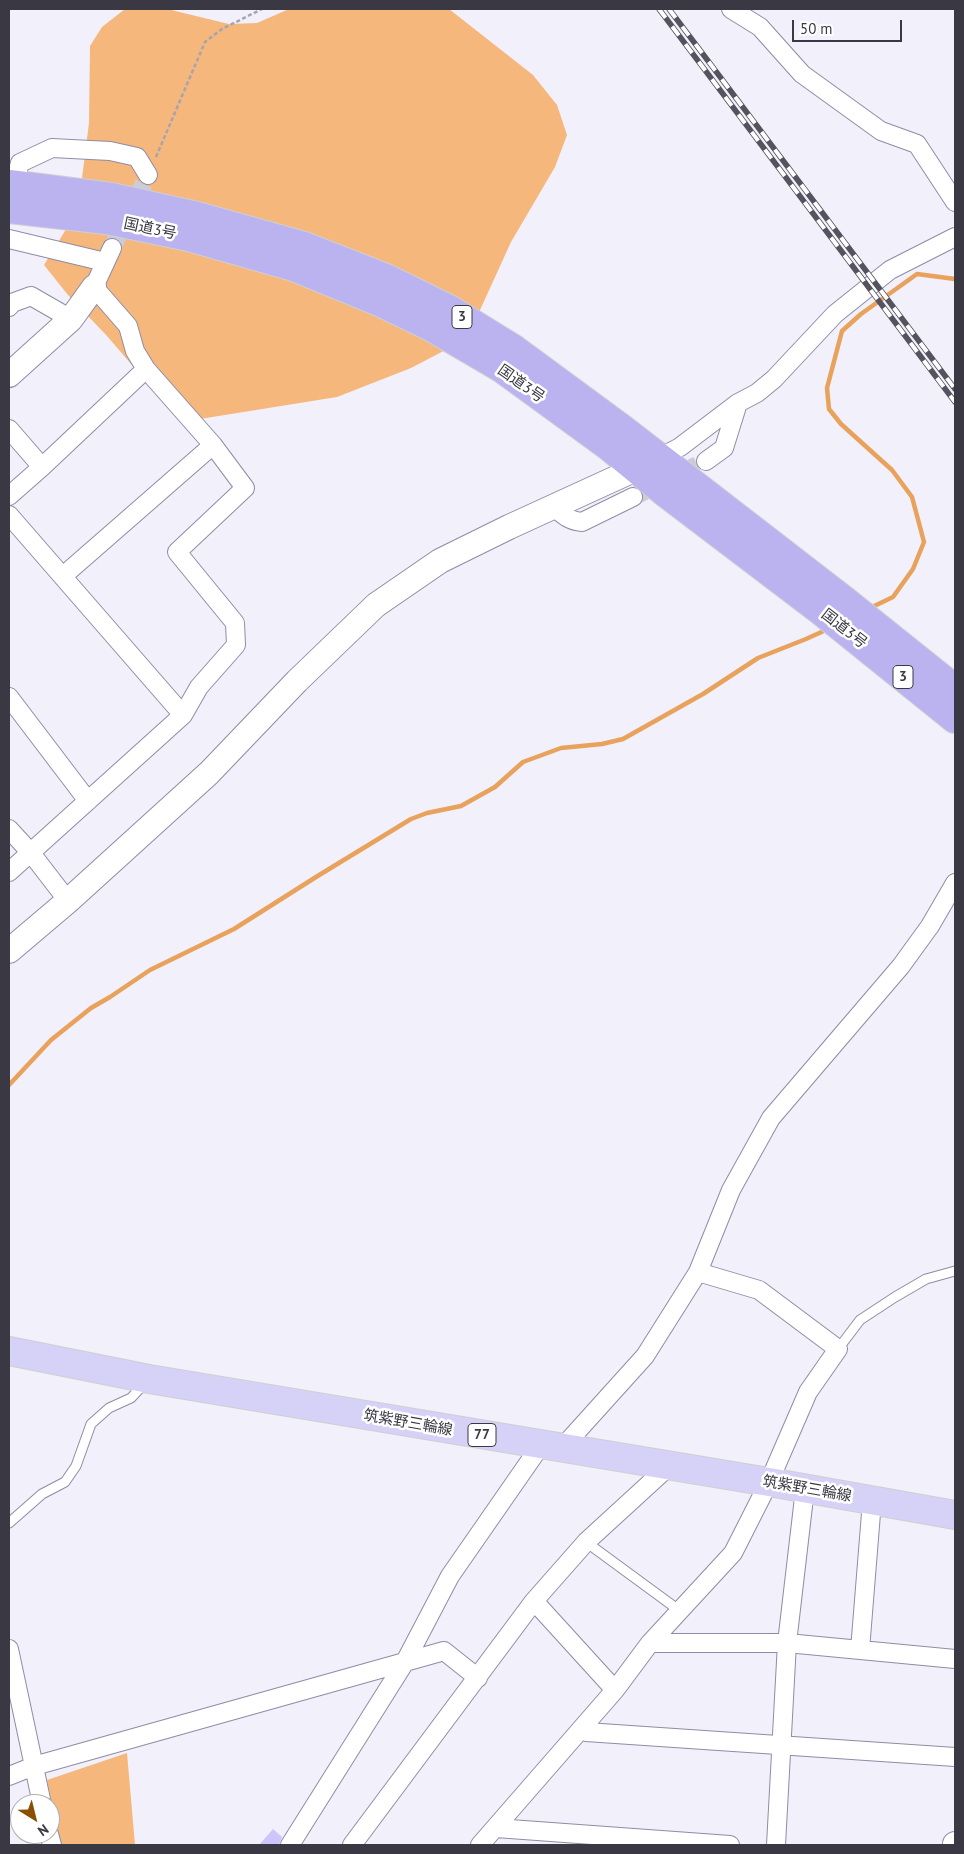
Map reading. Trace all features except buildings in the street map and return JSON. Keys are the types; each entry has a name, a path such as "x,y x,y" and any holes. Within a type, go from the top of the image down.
{"highway":[{"name":"国道3号","path":"10,192 111,197 197,216 304,246 386,278 449,309 514,349 648,464 832,605 877,626 955,689"},
{"name":"国道3号","path":"832,605 852,635 955,719"}],"main road":[{"name":"筑紫野三輪線","path":"9,1351 149,1379 769,1482 955,1515"}],"street":[{"path":"731,9 760,27 802,74 881,131 917,144 955,202"},
{"path":"10,192 20,163 52,148 110,151 137,157 148,175"},
{"path":"9,951 68,901 209,773 297,681 376,605 440,561 509,527 648,464 680,447 738,403 757,393 774,379 835,314 890,270 955,237"},
{"path":"9,239 108,255 94,287 71,319 9,375"},
{"path":"9,872 183,714 199,687 236,644 235,623 177,552 245,488 213,446 146,369 135,351 128,326 94,287"},
{"path":"9,307 12,303 31,296 71,319"},
{"path":"9,496 146,369"},
{"path":"706,461 724,448 738,403"},
{"path":"9,429 42,467"},
{"path":"63,576 213,446"},
{"path":"554,507 566,518 582,522 633,498"},
{"path":"9,515 183,714"},
{"path":"9,697 88,802"},
{"path":"9,828 68,901"},
{"path":"297,1843 405,1662 450,1576 552,1447 645,1356 698,1272 731,1190 772,1118 901,966 930,926 955,883"},
{"path":"480,1845 615,1690 650,1642 733,1554 769,1482 808,1392 838,1349 759,1290 698,1272"},
{"path":"352,1845 534,1602 586,1542 669,1466"},
{"path":"776,1845 787,1643 805,1489"},
{"path":"860,1650 872,1501"},
{"path":"534,1602 615,1690"},
{"path":"650,1642 787,1643 955,1659"},
{"path":"9,1649 40,1794"},
{"path":"9,1776 34,1766 444,1651 478,1678"},
{"path":"586,1732 955,1757"},
{"path":"496,1828 678,1843 730,1845"}],"lane":[{"path":"838,1349 860,1320 874,1310 926,1279 955,1271"},
{"path":"9,1524 42,1494 65,1482 76,1466 91,1424 109,1408 131,1398 149,1379"},
{"path":"586,1542 680,1611"}],"path":[{"path":"148,175 205,42 222,29 262,9"}],"shaded area":[{"path":"125,9 167,9 229,24 257,23 289,9 449,9 533,75 557,105 567,135 555,167 511,242 475,321 453,346 411,368 337,397 181,422 107,336 68,295 44,265 65,231 81,186 89,123 90,46 102,27"},
{"path":"127,1753 135,1845 60,1845 60,1794 50,1794 47,1780"}],"waterway":[{"path":"868,609 893,597 913,569 924,542 912,497 892,470 841,424 829,409 827,388 842,331 861,314 917,274 955,279"},
{"path":"9,1085 51,1040 91,1008 150,970 234,929 411,819 427,813 461,806 495,787 523,762 561,748 602,744 623,739 703,694 758,658 828,629"}],"tunnel":[{"path":"112,248 148,175"},
{"path":"633,497 706,461"}],"railway":[{"path":"659,9 955,402"},
{"path":"669,9 955,389"}]}
